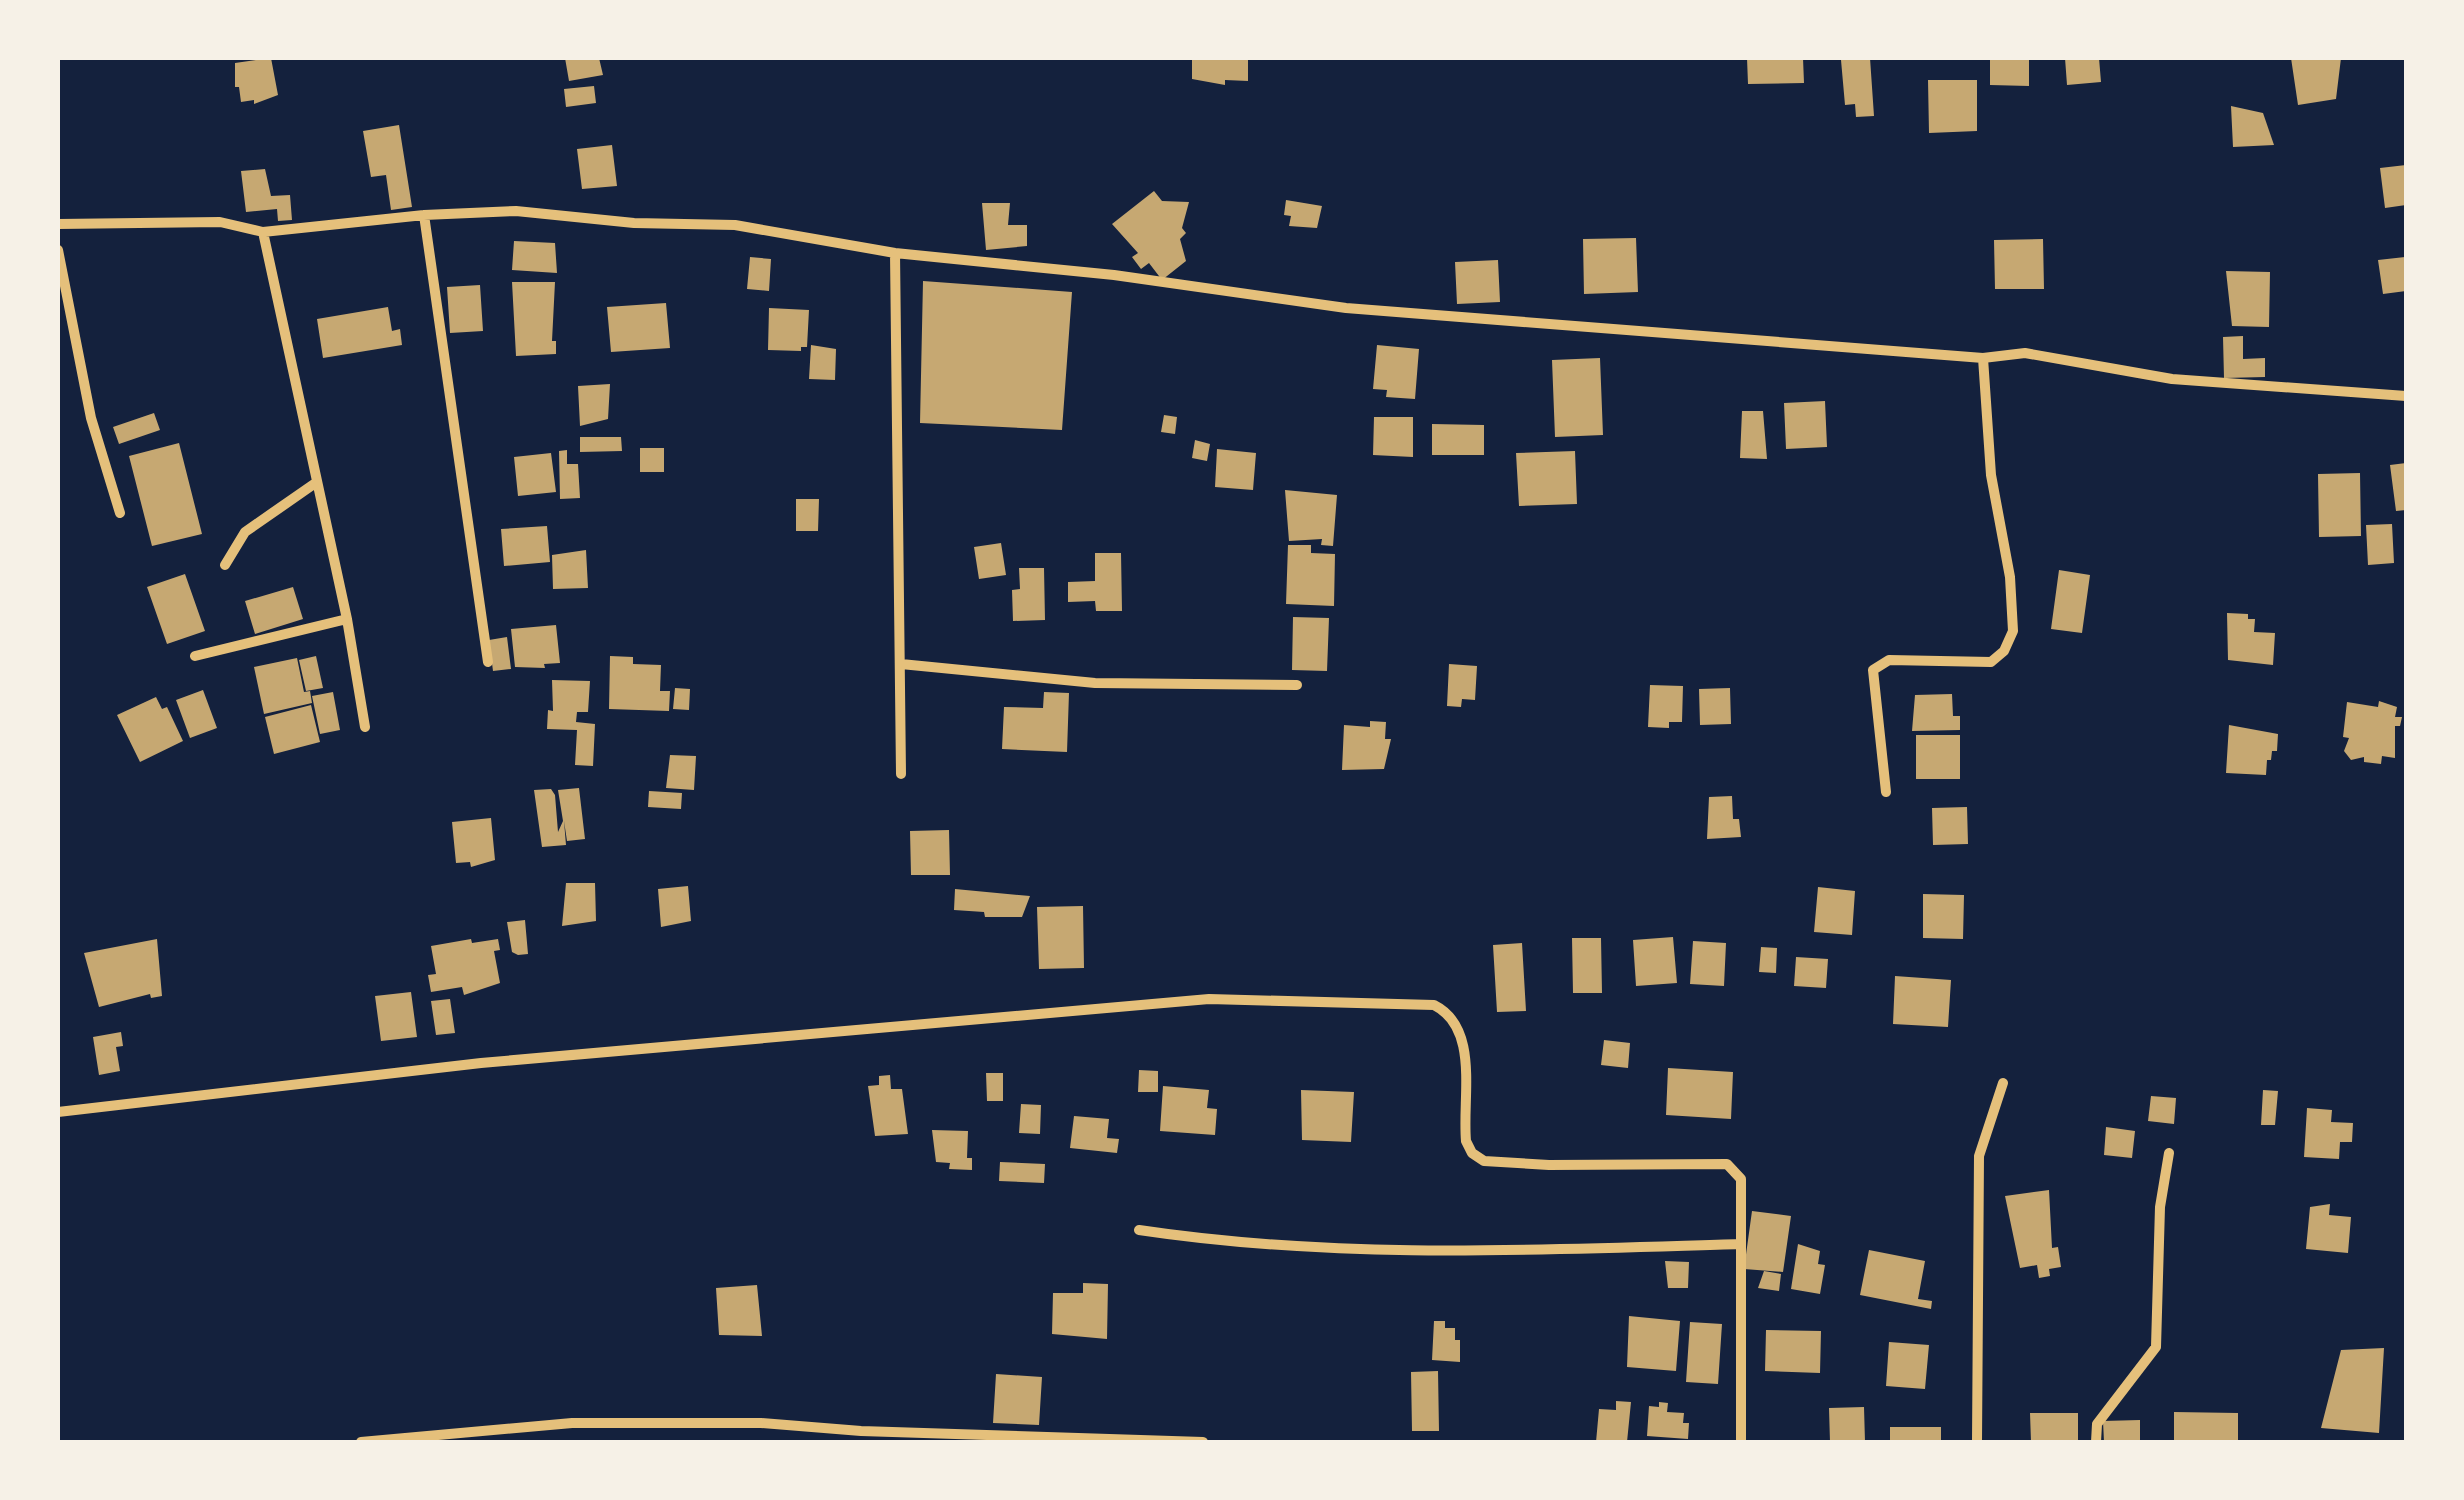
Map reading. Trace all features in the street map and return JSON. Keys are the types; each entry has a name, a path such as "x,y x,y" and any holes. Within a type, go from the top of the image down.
{"street":[{"path":"58,224 220,222 263,232 326,229 424,215 516,212 735,225 896,253 1114,275 1418,315 1983,358 2026,354 2172,379 2406,396"},
{"path":"424,215 488,662"},
{"path":"263,232 314,484 347,619 365,728"},
{"path":"58,250 91,418 120,513"},
{"path":"896,253 901,774"},
{"path":"1886,792 1874,670 1888,660 1991,662 2004,651 2013,631 2010,577 1991,476 1983,358"},
{"path":"225,565 245,532 314,484"},
{"path":"196,656 347,619"},
{"path":"901,664 1096,684 1297,685"},
{"path":"58,1112 481,1063 1209,999 1434,1005 1451,1013 1462,1031 1466,1141 1472,1153 1484,1161 1550,1165 1727,1164 1740,1179 1741,1442"},
{"path":"1977,1442 1979,1156 2002,1084"},
{"path":"2096,1442 2097,1424 2156,1348 2158,1243 2169,1153"},
{"path":"1140,1230 1251,1246 1407,1251 1740,1244"},
{"path":"361,1442 572,1423 761,1423 979,1437 1203,1442"}],"building":[{"path":"271,58 278,95 254,104 254,100 241,102 239,87 235,87 235,63"},
{"path":"565,58 599,58 603,75 569,81"},
{"path":"1192,58 1248,58 1248,81 1225,80 1225,85 1192,79"},
{"path":"1747,58 1803,58 1804,83 1748,84"},
{"path":"1870,58 1874,116 1856,117 1855,104 1845,105 1841,60"},
{"path":"1990,58 2029,58 2029,86 1990,85"},
{"path":"2065,58 2099,58 2101,82 2067,85"},
{"path":"2291,58 2341,58 2336,99 2298,105"},
{"path":"1928,80 1977,80 1977,131 1929,133"},
{"path":"594,86 596,103 566,107 564,89"},
{"path":"2231,106 2263,113 2274,145 2233,147"},
{"path":"399,125 412,207 391,210 386,175 371,177 363,131"},
{"path":"612,145 617,186 582,189 577,149"},
{"path":"2406,165 2406,205 2385,208 2380,168"},
{"path":"265,169 271,196 290,195 292,220 278,221 277,209 246,212 241,171"},
{"path":"1154,191 1162,201 1189,202 1182,228 1186,233 1180,239 1186,261 1162,280 1149,263 1141,269 1132,257 1138,253 1112,224"},
{"path":"1286,200 1322,206 1317,228 1289,226 1291,216 1284,215"},
{"path":"982,203 1010,203 1008,225 1027,225 1027,246 986,250"},
{"path":"1636,238 1638,292 1584,294 1583,239"},
{"path":"2043,239 2044,289 1995,289 1994,240"},
{"path":"514,241 555,243 557,273 512,270"},
{"path":"750,257 771,259 769,291 747,289"},
{"path":"2405,257 2406,291 2383,294 2378,260"},
{"path":"1498,260 1500,302 1457,304 1455,262"},
{"path":"2226,271 2270,272 2269,327 2232,326"},
{"path":"923,281 1072,292 1062,430 920,423"},
{"path":"512,282 555,282 552,341 556,341 556,354 516,356"},
{"path":"480,285 483,331 450,333 447,287"},
{"path":"666,303 670,348 611,352 607,307"},
{"path":"388,307 392,331 400,329 402,345 323,358 317,319"},
{"path":"769,308 809,310 807,347 801,347 801,351 768,350"},
{"path":"2243,336 2243,359 2265,358 2265,377 2224,378 2223,337"},
{"path":"811,345 836,349 835,380 809,379"},
{"path":"1377,345 1419,349 1415,399 1386,397 1387,390 1373,389"},
{"path":"1600,358 1603,435 1555,437 1552,360"},
{"path":"610,384 608,419 580,426 578,386"},
{"path":"1825,401 1827,447 1786,449 1784,403"},
{"path":"1742,411 1763,411 1767,459 1740,458"},
{"path":"154,413 160,430 119,444 113,427"},
{"path":"1164,415 1177,417 1175,434 1161,432"},
{"path":"1374,417 1413,417 1413,457 1373,455"},
{"path":"1432,424 1484,425 1484,455 1432,455"},
{"path":"580,437 621,437 622,451 580,452"},
{"path":"1195,440 1210,444 1207,461 1192,458"},
{"path":"179,443 202,534 152,546 129,456"},
{"path":"640,448 664,448 664,472 640,472"},
{"path":"1217,449 1256,453 1253,490 1215,487"},
{"path":"567,450 567,464 578,464 580,498 560,499 559,451"},
{"path":"1575,451 1577,504 1519,506 1516,453"},
{"path":"551,453 556,492 518,496 514,457"},
{"path":"2406,463 2406,510 2396,511 2390,465"},
{"path":"2360,473 2361,536 2319,537 2318,474"},
{"path":"1285,490 1337,495 1333,546 1321,545 1322,539 1289,541"},
{"path":"796,499 819,499 818,531 796,531"},
{"path":"2392,524 2394,563 2368,565 2366,525"},
{"path":"547,526 550,562 504,566 501,529"},
{"path":"1001,543 1006,575 979,579 974,547"},
{"path":"1288,545 1311,545 1311,553 1335,554 1334,606 1286,604"},
{"path":"586,550 588,588 553,589 552,555"},
{"path":"1095,553 1121,553 1122,611 1096,611 1095,601 1068,602 1068,582 1095,581"},
{"path":"1019,568 1044,568 1045,620 1013,621 1012,590 1020,589"},
{"path":"2059,570 2090,575 2082,633 2051,629"},
{"path":"185,574 205,631 167,644 147,587"},
{"path":"293,587 303,619 255,634 245,601"},
{"path":"2227,613 2248,614 2248,619 2255,619 2254,632 2275,633 2273,665 2228,660"},
{"path":"1293,617 1329,618 1327,671 1292,670"},
{"path":"556,625 560,663 544,664 545,668 515,667 511,629"},
{"path":"507,637 511,669 493,671 489,640"},
{"path":"316,656 323,688 306,691 299,660"},
{"path":"610,656 633,657 633,664 661,665 660,691 670,691 669,711 609,709"},
{"path":"297,658 304,692 310,691 312,703 264,714 254,667"},
{"path":"1449,664 1477,666 1475,700 1462,699 1461,707 1447,706"},
{"path":"552,680 590,681 588,712 577,712 576,722 595,724 593,766 575,765 577,730 547,729 548,710 553,711"},
{"path":"1650,685 1683,686 1682,722 1669,722 1669,728 1648,727"},
{"path":"675,688 690,689 689,710 673,709"},
{"path":"1730,688 1731,724 1700,725 1699,689"},
{"path":"203,690 217,728 190,738 176,700"},
{"path":"333,692 340,730 320,734 312,696"},
{"path":"1044,692 1069,693 1067,752 1002,749 1004,707 1043,708"},
{"path":"1952,694 1953,716 1960,716 1960,730 1912,731 1915,695"},
{"path":"156,697 162,709 167,707 183,741 140,762 117,715"},
{"path":"2379,701 2397,707 2395,717 2402,717 2400,726 2395,726 2395,758 2382,756 2381,764 2364,762 2364,757 2351,760 2344,751 2349,738 2343,737 2347,702 2378,707"},
{"path":"311,705 320,742 274,754 265,717"},
{"path":"1370,721 1386,722 1385,739 1391,739 1384,769 1342,770 1344,725 1370,727"},
{"path":"2229,725 2278,734 2277,751 2272,751 2271,760 2267,760 2266,775 2226,773"},
{"path":"1916,735 1960,735 1960,779 1916,779"},
{"path":"670,755 696,756 694,790 666,788"},
{"path":"579,788 585,839 567,841 564,821 566,845 542,847 534,790 551,789 555,795 558,832 563,821 558,790"},
{"path":"649,791 682,793 681,809 648,807"},
{"path":"1732,796 1733,819 1739,819 1741,837 1707,839 1709,797"},
{"path":"1967,807 1968,844 1933,845 1932,808"},
{"path":"491,818 495,860 471,867 470,862 456,863 452,822"},
{"path":"949,830 950,875 911,875 910,831"},
{"path":"566,883 595,883 596,921 562,926"},
{"path":"688,886 691,921 661,927 658,889"},
{"path":"1818,887 1855,891 1852,935 1814,932"},
{"path":"955,889 1030,896 1022,917 985,917 984,912 954,910"},
{"path":"1923,894 1964,895 1963,939 1923,938"},
{"path":"1083,906 1084,968 1039,969 1037,907"},
{"path":"525,920 528,954 518,955 512,952 507,922"},
{"path":"1673,937 1677,983 1636,986 1633,940"},
{"path":"1572,938 1601,938 1602,993 1573,993"},
{"path":"157,939 162,996 151,998 150,994 99,1007 84,953"},
{"path":"471,939 472,943 498,939 500,950 494,951 500,983 464,995 462,987 431,992 428,975 436,974 431,946"},
{"path":"1693,941 1726,943 1724,986 1690,984"},
{"path":"1522,943 1526,1011 1497,1012 1493,945"},
{"path":"1761,947 1777,948 1776,973 1759,972"},
{"path":"1796,957 1828,959 1826,988 1794,986"},
{"path":"1895,976 1951,980 1948,1027 1893,1024"},
{"path":"411,992 417,1037 381,1041 375,996"},
{"path":"450,999 455,1033 436,1035 431,1001"},
{"path":"121,1032 123,1046 116,1047 120,1071 99,1075 93,1037"},
{"path":"1604,1040 1630,1043 1628,1068 1601,1065"},
{"path":"1668,1068 1733,1072 1731,1119 1666,1115"},
{"path":"1139,1070 1158,1071 1158,1092 1138,1092"},
{"path":"986,1073 1003,1073 1003,1101 987,1101"},
{"path":"890,1075 891,1089 902,1089 908,1134 875,1136 868,1086 879,1085 879,1076"},
{"path":"1163,1086 1209,1090 1207,1108 1217,1109 1215,1135 1160,1131"},
{"path":"1301,1090 1354,1092 1351,1142 1302,1140"},
{"path":"2263,1090 2278,1091 2275,1125 2261,1125"},
{"path":"2151,1096 2176,1098 2174,1124 2148,1121"},
{"path":"1021,1104 1041,1105 1040,1134 1019,1133"},
{"path":"2307,1108 2332,1110 2331,1122 2353,1123 2352,1142 2340,1142 2339,1159 2304,1157"},
{"path":"1074,1116 1109,1119 1107,1138 1119,1139 1117,1153 1070,1148"},
{"path":"2106,1127 2135,1131 2132,1158 2104,1155"},
{"path":"932,1130 968,1131 967,1158 972,1158 972,1170 949,1169 950,1163 936,1162"},
{"path":"1000,1162 1045,1164 1044,1183 999,1181"},
{"path":"2049,1190 2052,1248 2058,1247 2061,1267 2049,1269 2050,1276 2039,1278 2037,1265 2020,1268 2005,1196"},
{"path":"2330,1204 2329,1215 2351,1217 2348,1253 2306,1249 2310,1207"},
{"path":"1752,1211 1791,1216 1783,1272 1744,1269"},
{"path":"1798,1244 1820,1251 1818,1264 1825,1265 1820,1294 1791,1289"},
{"path":"1869,1250 1925,1261 1918,1299 1932,1301 1931,1309 1860,1295"},
{"path":"1665,1261 1689,1262 1688,1288 1668,1288"},
{"path":"1764,1271 1781,1274 1779,1291 1758,1288"},
{"path":"1083,1283 1108,1284 1107,1339 1052,1334 1053,1293 1083,1293"},
{"path":"757,1285 762,1336 719,1335 716,1288"},
{"path":"1629,1316 1680,1321 1676,1371 1627,1367"},
{"path":"1434,1321 1445,1321 1445,1328 1455,1328 1455,1340 1460,1340 1460,1362 1432,1360"},
{"path":"1690,1322 1722,1324 1718,1384 1686,1382"},
{"path":"1766,1330 1821,1331 1820,1373 1765,1371"},
{"path":"1889,1342 1929,1345 1925,1389 1886,1386"},
{"path":"2384,1348 2379,1433 2321,1428 2341,1350"},
{"path":"1438,1371 1439,1431 1412,1431 1411,1372"},
{"path":"996,1374 1042,1377 1039,1425 993,1423"},
{"path":"1616,1401 1631,1402 1627,1442 1596,1442 1599,1409 1616,1410"},
{"path":"1659,1402 1668,1403 1667,1412 1684,1413 1683,1423 1689,1423 1688,1439 1647,1436 1649,1406 1659,1407"},
{"path":"1864,1407 1865,1442 1830,1442 1829,1408"},
{"path":"2174,1412 2238,1413 2238,1442 2174,1442"},
{"path":"2030,1413 2078,1413 2078,1442 2031,1442"},
{"path":"2140,1420 2140,1442 2104,1442 2103,1421"},
{"path":"1890,1427 1941,1427 1941,1442 1890,1441"}]}
